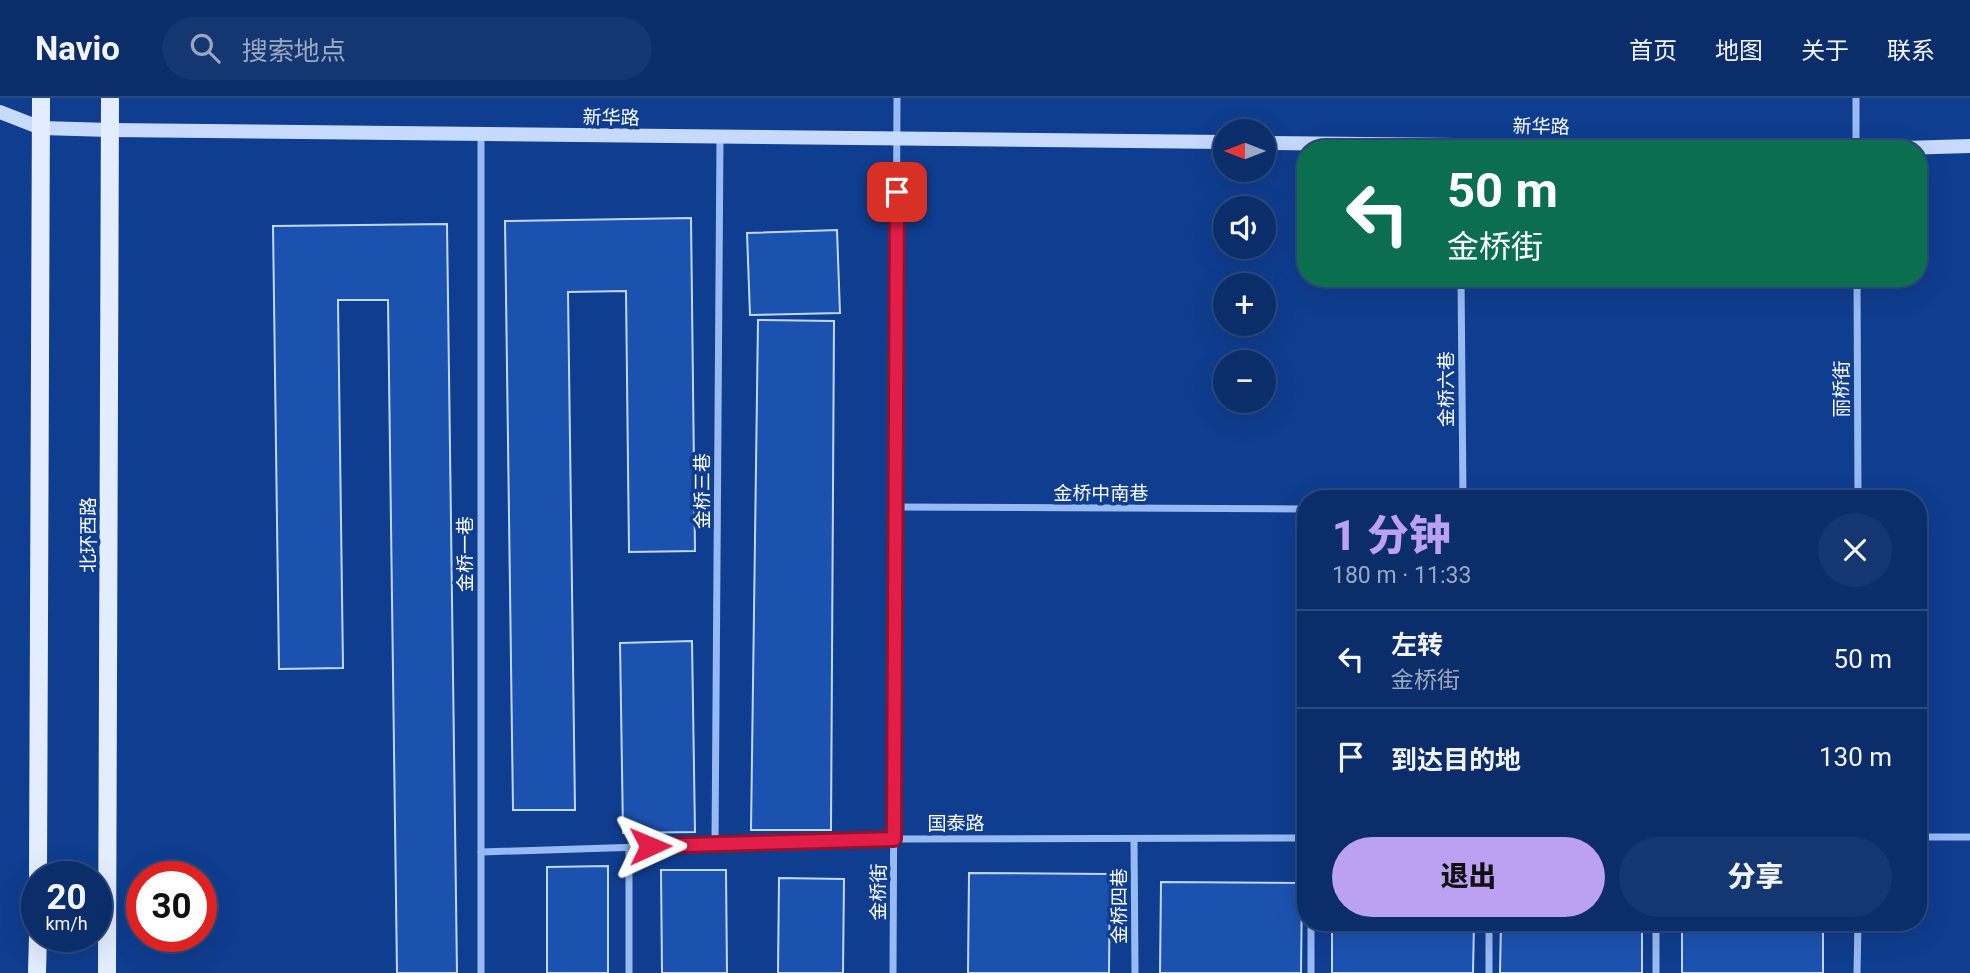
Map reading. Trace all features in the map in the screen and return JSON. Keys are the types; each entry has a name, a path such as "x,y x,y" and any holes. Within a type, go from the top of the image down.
{"main road":[{"path":"38,861 41,98"},
{"name":"北环西路","path":"107,973 110,98"},
{"path":"37,973 38,952"}],"street":[{"name":"金桥街","path":"893,973 897,98"},
{"path":"1856,98 1856,140"},
{"name":"新华路","path":"0,112 41,128 110,130 1213,142"},
{"name":"金桥一巷","path":"481,135 481,973"},
{"name":"金桥三巷","path":"715,845 720,137"},
{"name":"新华路","path":"1276,143 1297,144"},
{"path":"1927,147 1970,146"},
{"name":"金桥六巷","path":"1461,287 1463,490"},
{"name":"丽桥街","path":"1857,287 1858,490"},
{"name":"金桥中南巷","path":"895,507 1297,509"},
{"path":"1927,837 1970,837"},
{"name":"国泰路","path":"481,852 894,839 1297,838"},
{"name":"金桥四巷","path":"1134,839 1135,973"},
{"path":"629,847 629,973"},
{"path":"1311,931 1311,973"},
{"path":"1489,931 1489,973"},
{"path":"1656,931 1656,973"},
{"path":"1857,973 1858,931"}],"building":[{"path":"691,218 695,551 629,552 626,291 568,292 575,810 513,810 505,221"},
{"path":"447,224 457,973 397,973 388,300 338,300 343,668 279,669 273,226"},
{"path":"837,230 840,313 750,315 747,233"},
{"path":"758,320 834,321 831,830 751,830"},
{"path":"692,641 695,832 623,833 620,643"},
{"path":"608,866 608,973 547,973 547,867"},
{"path":"661,870 726,870 727,973 662,973"},
{"path":"969,873 1110,874 1109,973 968,973"},
{"path":"779,878 844,879 843,973 778,973"},
{"path":"1161,882 1297,883 1297,931 1301,931 1301,973 1160,973"},
{"path":"1332,931 1474,931 1473,973 1332,973"},
{"path":"1501,931 1642,931 1642,973 1500,973"},
{"path":"1682,931 1823,931 1823,973 1682,973"}],"route":[{"path":"650,846 894,839 897,192"}]}
